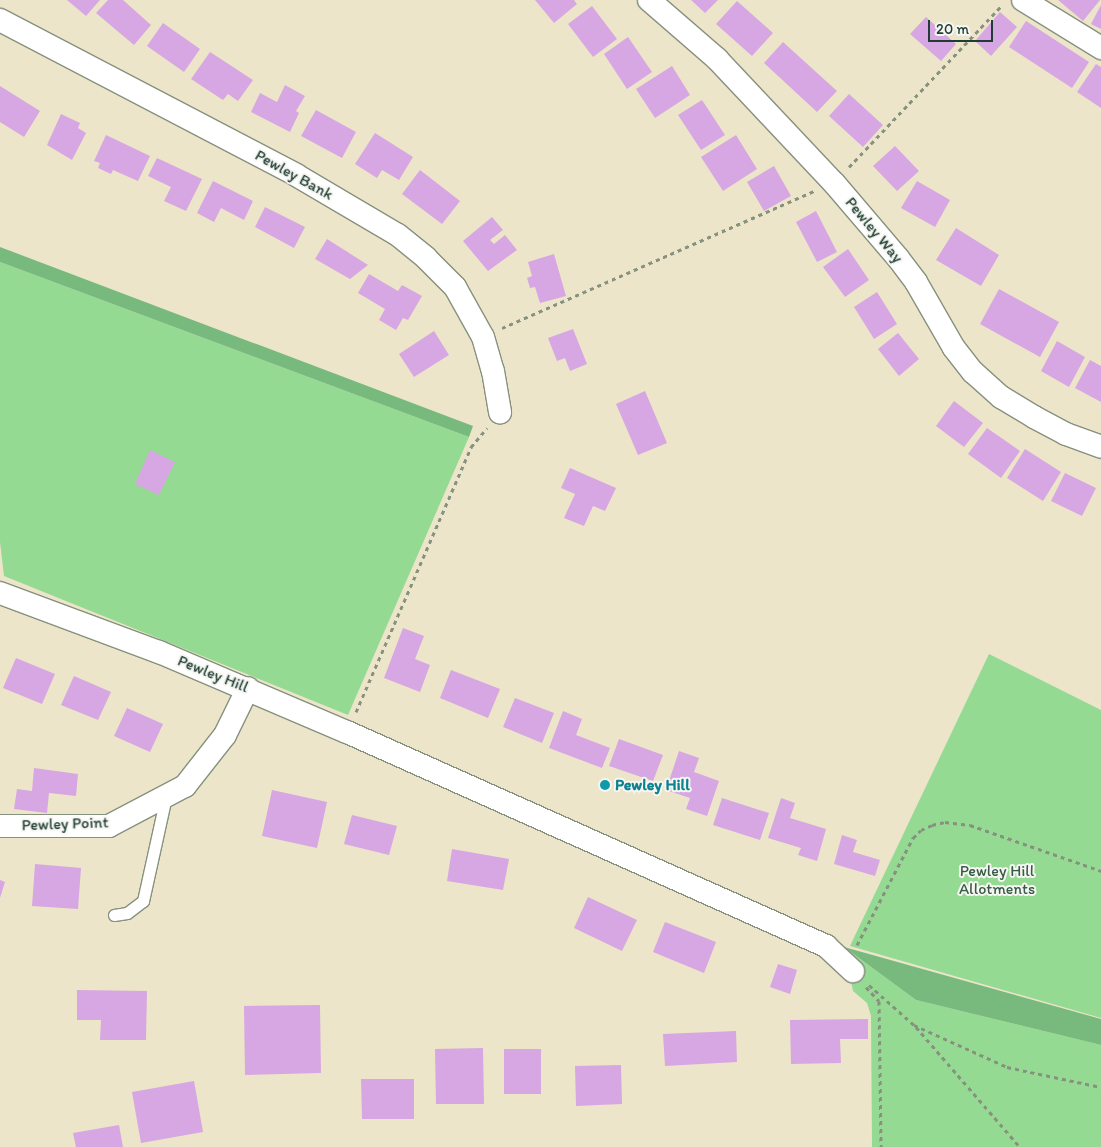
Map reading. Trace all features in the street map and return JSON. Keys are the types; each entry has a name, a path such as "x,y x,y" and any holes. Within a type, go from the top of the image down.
{"street":[{"name":"Pewley Way","path":"649,0 717,60 834,183 904,266 954,348 973,372 1001,397 1034,417 1066,434 1101,447"},
{"path":"1023,0 1101,48"},
{"name":"Pewley Bank","path":"0,20 296,175 398,235 426,258 455,287 483,337 493,371 500,412"},
{"name":"Pewley Hill","path":"0,593 144,646 248,688 826,946 850,968"},
{"name":"Pewley Point","path":"0,826 109,826 185,786 214,751 235,718 248,688"}],"lane":[{"path":"114,915 127,913 143,901 159,837 166,796"}],"path":[{"path":"483,337 834,183 1007,0"},
{"path":"347,732 471,447 500,412"},
{"path":"850,968 913,838 921,830 932,825 945,822 970,825 1101,871"},
{"path":"850,968 914,1025 1020,1147"},
{"path":"850,968 879,1001 881,1147"},
{"path":"914,1025 1007,1067 1101,1087"}],"green space":[{"path":"0,247 473,426 469,437 0,262"},
{"path":"0,262 469,437 348,715 4,576 0,542"},
{"name":"Pewley Hill Allotments","path":"989,654 1101,710 1101,1018 850,946"},
{"path":"844,947 916,1000 1101,1045 1101,1147 872,1147 871,1016 867,1003 853,991"},
{"path":"844,947 1101,1019 1101,1045 916,1000"}],"building":[{"path":"67,0 100,0 86,16"},
{"path":"108,0 123,0 151,25 134,45 96,13"},
{"path":"535,0 574,0 577,4 554,23"},
{"path":"691,0 718,0 705,13"},
{"path":"1058,0 1100,0 1083,21"},
{"path":"737,1 773,33 752,56 716,24"},
{"path":"1101,5 1101,29 1091,24"},
{"path":"592,6 617,39 593,57 568,24"},
{"path":"1000,12 1017,27 991,56 975,41"},
{"path":"926,17 956,44 941,61 910,34"},
{"path":"1026,21 1089,62 1072,88 1009,47"},
{"path":"163,23 200,49 184,72 147,46"},
{"path":"628,37 652,72 627,89 604,54"},
{"path":"783,42 837,91 817,112 764,63"},
{"path":"210,52 253,80 238,101 228,94 223,100 191,79"},
{"path":"1096,64 1101,67 1101,108 1077,92"},
{"path":"672,66 690,95 655,118 636,89"},
{"path":"285,85 305,96 296,111 299,113 290,132 251,112 260,93 277,102"},
{"path":"0,86 40,111 24,137 0,122"},
{"path":"849,94 883,125 863,147 829,116"},
{"path":"702,100 725,135 701,150 678,115"},
{"path":"316,110 356,132 342,158 301,136"},
{"path":"61,114 80,123 78,128 86,133 72,160 47,145"},
{"path":"375,133 413,157 399,180 382,170 377,178 355,164"},
{"path":"106,135 150,156 138,181 113,170 111,174 98,168 100,163 94,161"},
{"path":"736,135 757,169 723,191 701,157"},
{"path":"895,146 919,171 897,191 873,166"},
{"path":"157,158 202,179 186,211 164,201 171,187 148,176"},
{"path":"774,166 791,196 764,211 747,182"},
{"path":"420,170 460,201 442,224 402,194"},
{"path":"213,181 253,201 244,220 221,208 214,222 197,213"},
{"path":"917,181 950,200 935,227 901,208"},
{"path":"265,207 305,227 294,248 255,227"},
{"path":"816,211 837,252 817,262 796,222"},
{"path":"492,217 503,230 490,240 494,244 505,235 517,250 488,271 463,241"},
{"path":"956,228 999,255 981,286 936,260"},
{"path":"327,239 368,265 350,279 315,259"},
{"path":"848,249 869,280 845,297 823,267"},
{"path":"554,254 566,296 540,303 535,287 530,288 527,278 532,276 528,262"},
{"path":"369,274 398,291 402,285 422,296 408,320 403,318 396,330 379,320 385,309 358,293"},
{"path":"999,289 1059,322 1040,357 980,324"},
{"path":"877,292 897,324 874,339 854,307"},
{"path":"573,329 587,364 570,371 565,358 557,361 548,338"},
{"path":"434,331 449,355 414,377 399,354"},
{"path":"898,333 919,359 899,376 878,349"},
{"path":"1057,341 1085,357 1069,387 1041,371"},
{"path":"1090,360 1101,366 1101,402 1075,388"},
{"path":"645,391 667,443 638,455 616,404"},
{"path":"954,401 983,423 964,447 936,426"},
{"path":"987,428 1020,451 1001,478 968,454"},
{"path":"1025,449 1061,472 1043,501 1007,478"},
{"path":"150,450 175,462 159,495 135,484"},
{"path":"570,468 616,488 605,511 593,506 584,526 564,518 575,494 561,488"},
{"path":"1065,473 1096,488 1082,516 1051,501"},
{"path":"403,628 424,636 415,659 430,665 420,692 384,678"},
{"path":"16,658 55,674 42,704 3,688"},
{"path":"451,670 500,689 488,718 440,698"},
{"path":"74,676 111,692 98,720 61,705"},
{"path":"515,698 554,713 542,743 503,727"},
{"path":"127,708 163,724 150,752 114,736"},
{"path":"563,711 582,719 576,735 610,748 602,768 549,748"},
{"path":"619,739 663,755 653,781 609,766"},
{"path":"679,751 699,758 694,772 719,781 707,816 686,809 690,798 666,790"},
{"path":"34,768 78,774 76,796 49,793 47,813 14,809 17,789 32,791"},
{"path":"272,790 327,802 317,848 262,836"},
{"path":"722,798 769,813 760,840 713,825"},
{"path":"781,798 795,803 790,818 826,829 817,861 798,855 801,848 768,838"},
{"path":"352,815 397,826 389,855 344,844"},
{"path":"842,835 857,840 853,852 880,860 875,876 834,864"},
{"path":"452,849 509,859 503,890 447,881"},
{"path":"35,864 81,868 78,909 32,906"},
{"path":"0,880 5,882 0,898"},
{"path":"588,897 637,920 622,951 574,928"},
{"path":"665,922 716,942 704,973 653,952"},
{"path":"778,964 797,970 790,994 770,987"},
{"path":"77,990 147,991 146,1040 100,1040 101,1020 77,1020"},
{"path":"320,1005 321,1073 245,1075 244,1006"},
{"path":"868,1019 868,1039 840,1039 841,1063 791,1064 790,1020"},
{"path":"736,1031 737,1062 665,1066 663,1034"},
{"path":"483,1048 484,1104 436,1104 435,1049"},
{"path":"504,1049 541,1049 541,1094 504,1094"},
{"path":"621,1065 622,1104 576,1106 575,1066"},
{"path":"361,1079 414,1079 414,1119 362,1119"},
{"path":"194,1081 203,1132 141,1143 132,1092"},
{"path":"119,1125 123,1147 76,1147 73,1133"}],"place":[{"name":"Pewley Hill","path":"605,785"}]}
